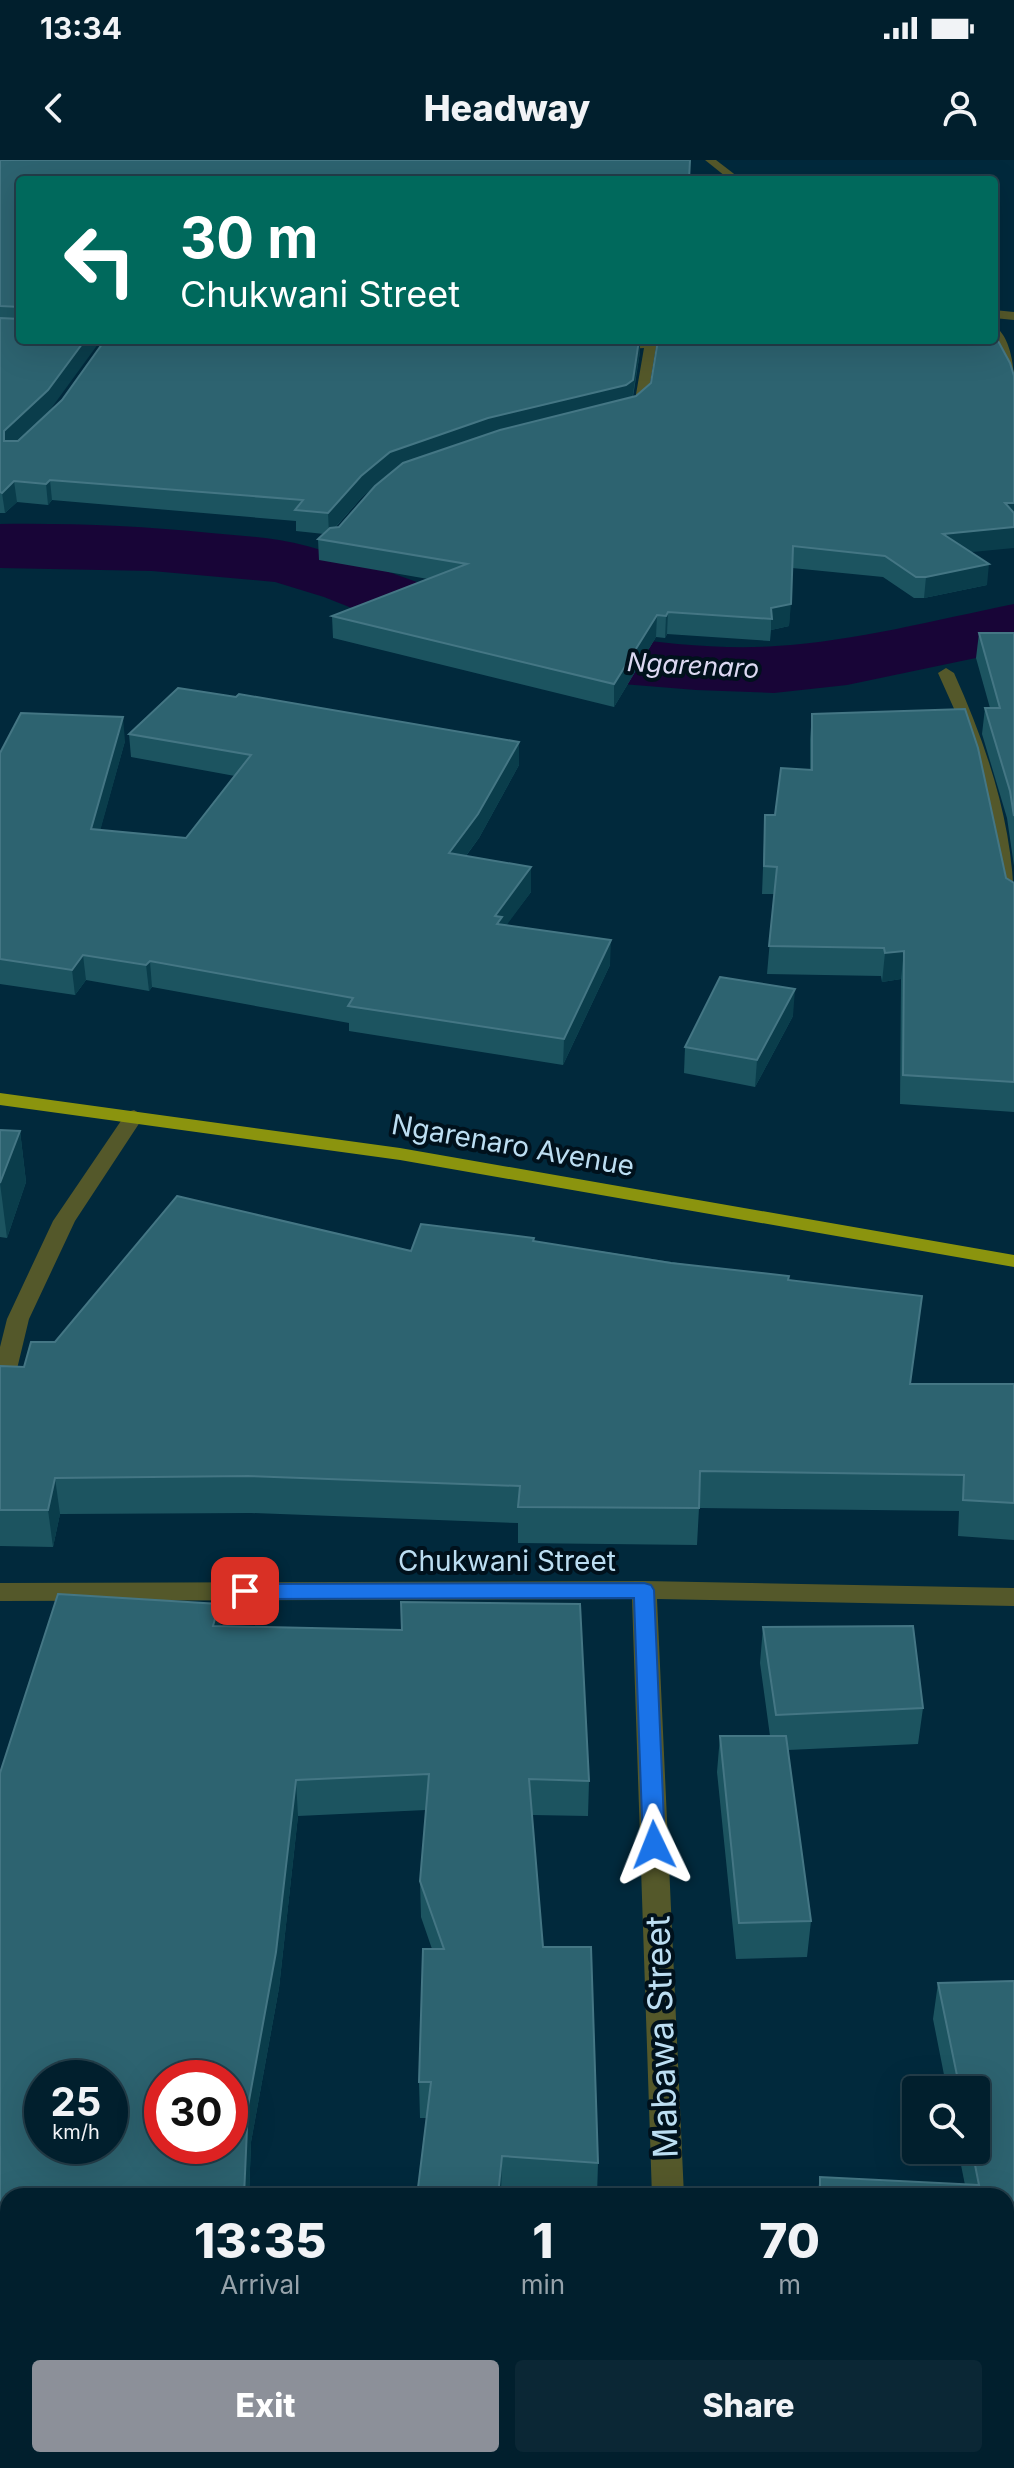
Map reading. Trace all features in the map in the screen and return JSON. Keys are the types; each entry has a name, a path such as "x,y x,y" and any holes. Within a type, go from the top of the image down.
{"highway":[{"name":"Ngarenaro Avenue","path":"0,1099 400,1154 1014,1261"}],"street":[{"path":"710,160 732,176"},
{"path":"998,340 1014,379"},
{"path":"605,346 663,344"},
{"path":"615,415 641,402 650,345"},
{"path":"946,673 972,731 986,774 1014,905"},
{"path":"0,1394 18,1319 64,1221 134,1116"},
{"name":"Chukwani Street","path":"0,1592 644,1590 1014,1597"},
{"name":"Mabawa Street","path":"644,1590 668,2188"}],"building":[{"path":"0,160 690,160 689,176 16,176 16,307 0,306"},
{"path":"0,318 16,319 16,344 82,344 48,390 4,431 4,441 18,441 62,400 102,344 638,344 633,380 626,385 488,418 390,452 361,476 328,513 295,510 303,500 50,480 46,484 14,481 0,492"},
{"path":"998,341 1014,376 1014,503 1005,503 1014,513 1014,527 943,534 989,564 926,577 916,577 885,556 793,546 791,604 771,608 772,619 668,612 666,616 657,615 614,684 332,616 467,564 318,539 330,528 339,527 375,486 403,463 500,430 636,396 651,383 657,344 998,344"},
{"path":"979,633 1014,633 1014,816 1010,791 985,708 1000,708"},
{"path":"178,688 236,697 239,694 519,742 478,814 449,853 531,867 495,916 502,917 497,924 611,940 564,1039 348,1006 353,998 150,961 146,965 83,955 72,970 0,959 0,753 21,713 123,717 91,829 186,838 251,755 129,734"},
{"path":"965,709 978,748 1006,878 1014,883 1014,1082 903,1075 904,951 885,953 884,948 769,946 777,867 764,866 765,815 775,815 781,768 812,770 812,714"},
{"path":"720,977 795,989 757,1060 685,1047"},
{"path":"0,1130 20,1131 0,1183"},
{"path":"177,1196 411,1251 421,1224 534,1238 533,1241 671,1263 789,1276 788,1280 922,1296 910,1384 1014,1384 1014,1503 963,1500 964,1475 700,1471 699,1508 518,1507 520,1486 248,1476 55,1478 48,1510 0,1510 0,1366 24,1367 31,1342 55,1342"},
{"path":"58,1594 219,1604 213,1626 402,1630 401,1602 580,1604 589,1781 529,1779 543,1947 591,1947 598,2163 502,2156 499,2188 418,2188 431,2082 419,2082 423,1949 444,1949 420,1881 429,1774 296,1780 276,1952 248,2106 248,2060 144,2060 144,2164 245,2164 244,2188 0,2188 0,1773"},
{"path":"913,1626 923,1708 776,1715 763,1627"},
{"path":"720,1736 786,1736 811,1921 739,1923"},
{"path":"1014,1981 1014,2188 820,2188 820,2177 979,2185 975,2164 990,2164 990,2076 957,2076 938,1983"}],"waterway":[{"name":"Ngarenaro","path":"0,546 152,549 281,561 350,581 429,612 523,640 610,660 696,667 774,670 847,662 1014,627"}],"route":[{"path":"245,1591 644,1590 654,1845"}]}
